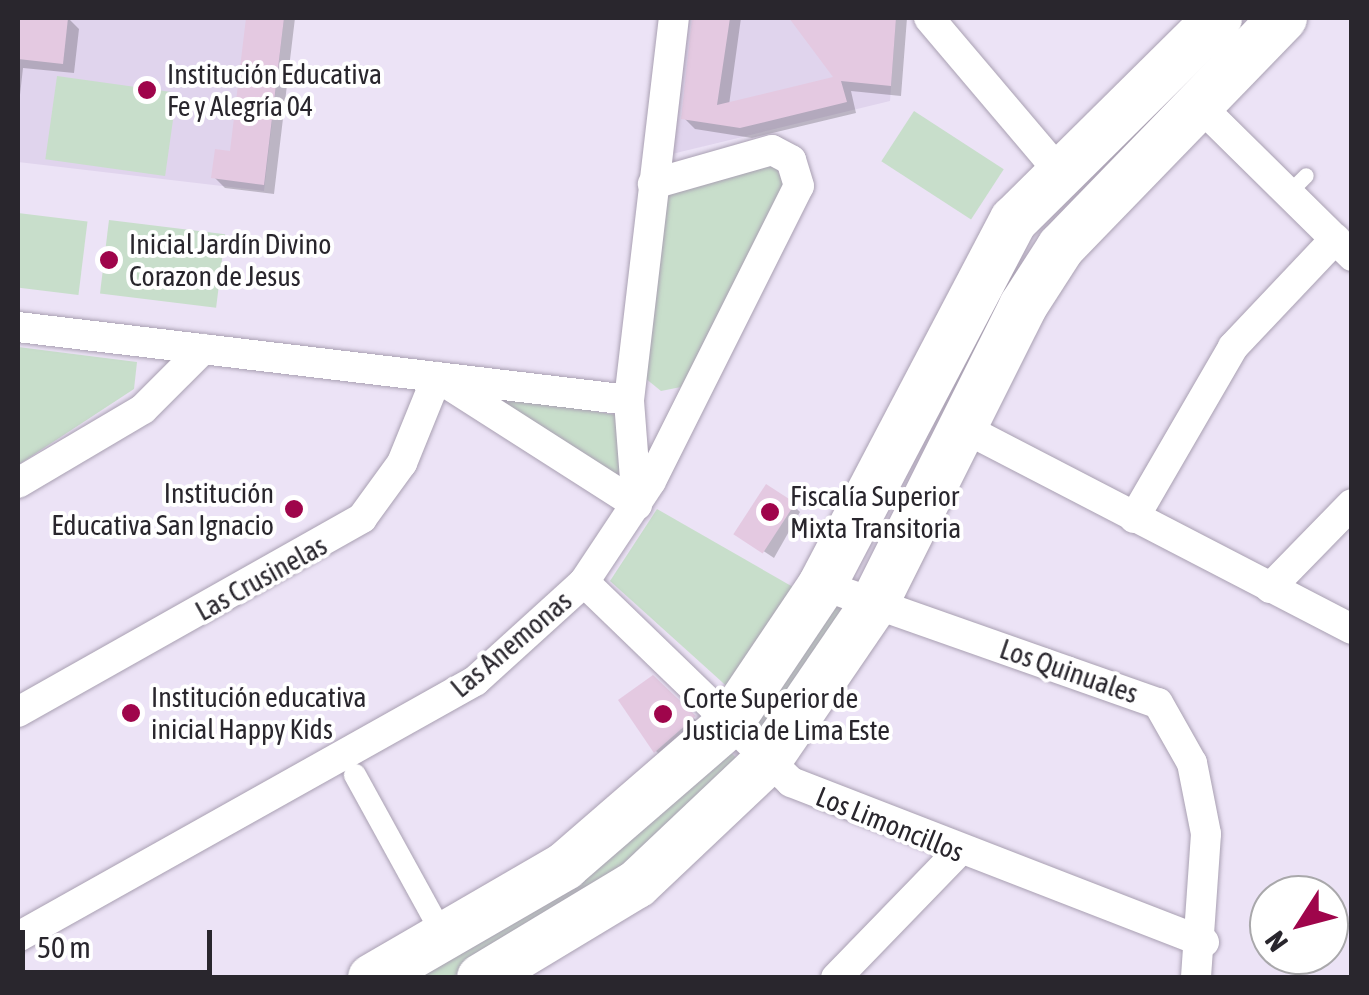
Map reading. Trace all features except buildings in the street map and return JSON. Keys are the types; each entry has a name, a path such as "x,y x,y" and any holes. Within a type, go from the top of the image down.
{"main road":[{"path":"372,978 576,858 732,719 822,586 989,257 1058,170 1218,18"},
{"path":"481,978 628,891 767,761 874,604 962,427 1061,248 1196,101 1283,18"}],"street":[{"path":"637,505 630,400 674,18"},
{"path":"930,18 1058,170"},
{"path":"1134,518 1222,361 1343,247 1298,184 1196,101"},
{"name":"Las Anemonas","path":"18,937 461,690 584,582 637,505 799,186 791,160 772,150 652,184"},
{"path":"18,327 630,400"},
{"path":"18,483 143,408 203,349"},
{"path":"438,377 637,505"},
{"name":"Las Crusinelas","path":"18,712 362,518 402,463 438,377"},
{"path":"962,427 1352,629"},
{"path":"1270,588 1352,504"},
{"name":"Los Limoncillos","path":"584,582 732,719 767,761 827,801 1204,942"},
{"name":"Los Quinuales","path":"822,586 1158,704 1192,762 1206,834 1204,942 1196,978"},
{"path":"356,774 432,915"},
{"path":"836,978 958,852"}],"shaded area":[{"name":"Institución Educativa Fe y Alegría 04","path":"18,18 284,18 264,191 18,162"},
{"path":"689,18 896,18 890,101 672,154"}],"green space":[{"path":"57,76 177,93 165,176 45,159"},
{"path":"914,111 1004,169 971,220 881,161"},
{"path":"775,163 785,189 681,387 661,391 645,378 666,193"},
{"path":"18,213 87,222 78,295 18,288"},
{"path":"109,220 225,234 216,308 100,293"},
{"path":"18,347 137,362 134,389 18,465"},
{"path":"471,389 616,415 622,478"},
{"path":"657,509 800,591 732,691 610,581"},
{"path":"831,604 846,609 769,739 753,729"},
{"path":"724,747 739,760 717,799 514,944 451,977 398,978"}],"place":[{"name":"Institución Educativa Fe y Alegría 04","path":"147,90"},
{"name":"Inicial Jardín Divino Corazon de Jesus","path":"109,260"},
{"name":"Institución Educativa San Ignacio","path":"294,509"},
{"name":"Fiscalía Superior Mixta Transitoria","path":"770,512"},
{"name":"Institución educativa inicial Happy Kids","path":"131,713"},
{"name":"Corte Superior de Justicia de Lima Este","path":"663,714"}]}
